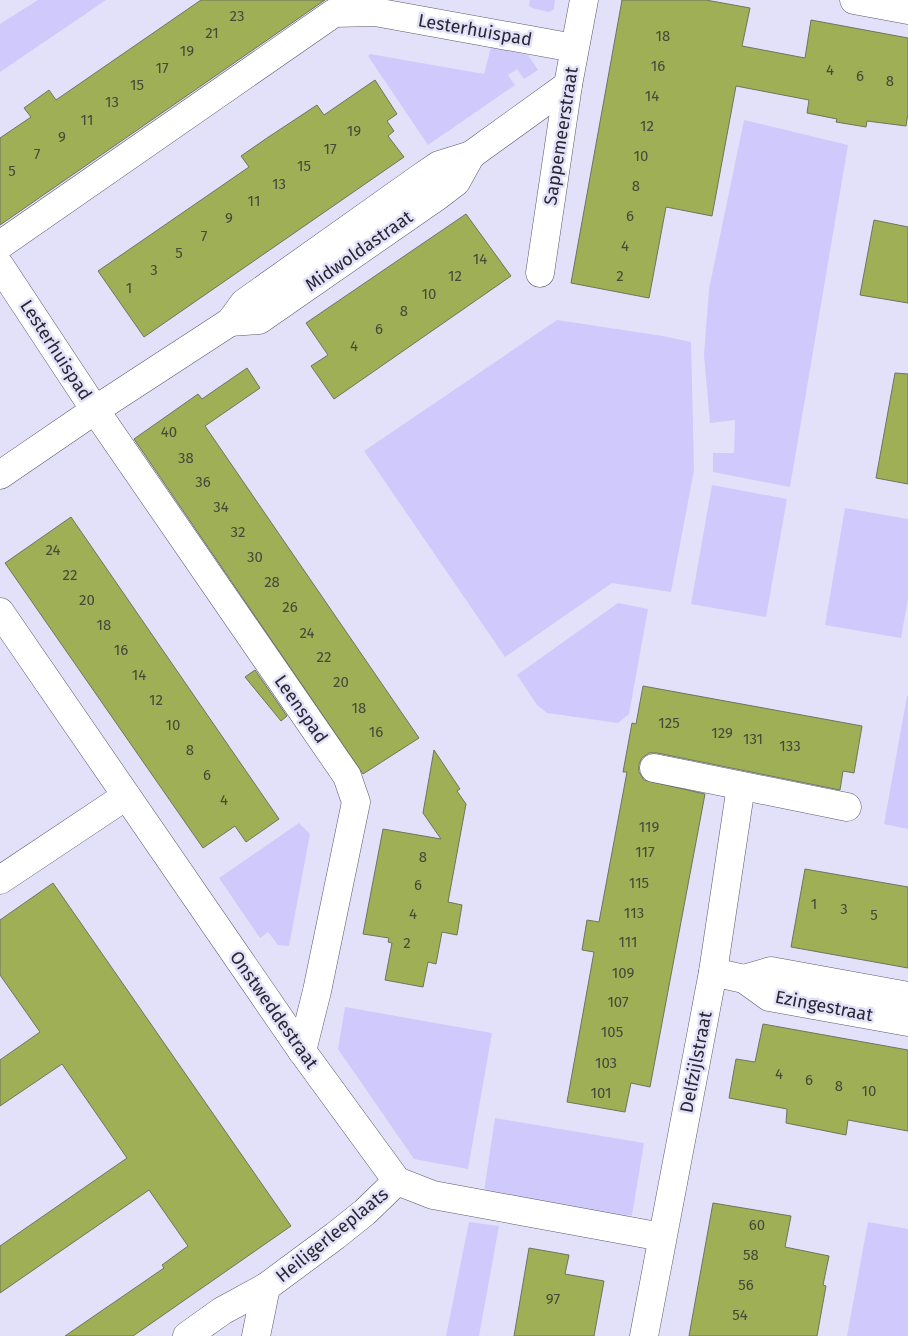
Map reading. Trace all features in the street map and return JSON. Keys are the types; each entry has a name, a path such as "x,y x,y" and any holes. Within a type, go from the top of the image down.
{"street":[{"name":"Sappemeerstraat","path":"540,273 568,85 584,0"},
{"path":"854,0 908,10"},
{"name":"Lesterhuispad","path":"0,245 334,13 375,12 574,48"},
{"name":"Midwoldastraat","path":"0,475 95,410 230,322 244,303 420,178 439,165 471,155 568,85"},
{"name":"Lesterhuispad","path":"0,266 95,410"},
{"name":"Leenspad","path":"95,410 347,776 356,802 317,991 302,1051"},
{"name":"Onstweddestraat","path":"0,612 302,1051 397,1181"},
{"path":"654,768 846,807"},
{"name":"Delfzijlstraat","path":"644,1336 713,972 741,786"},
{"path":"0,880 126,796"},
{"name":"Ezingestraat","path":"744,979 771,971 908,996"},
{"name":"Ezingestraat","path":"713,972 744,979 769,997 908,1022"},
{"path":"397,1181 441,1196 662,1237"},
{"name":"Heiligerleeplaats","path":"187,1336 222,1311 266,1287 350,1224 397,1181"},
{"name":"Heiligerleeplaats","path":"256,1336 266,1287"}],"shaded area":[{"path":"38,0 106,0 0,72 0,24"},
{"path":"530,0 555,0 554,9 549,12 532,8 529,6"},
{"path":"491,47 528,55 538,70 524,79 517,69 508,75 515,85 428,145 368,56 370,54 484,74"},
{"path":"744,120 848,145 790,487 713,472 713,453 734,453 735,420 710,423 704,355 709,289"},
{"path":"557,320 691,342 694,470 671,592 612,583 505,657 364,451"},
{"path":"712,485 787,499 766,617 691,604"},
{"path":"845,508 908,519 908,599 901,638 825,625"},
{"path":"618,603 648,609 629,714 618,723 547,713 537,705 517,675"},
{"path":"908,696 908,829 884,824"},
{"path":"299,823 310,834 289,946 278,945 268,932 260,938 219,878"},
{"path":"345,1007 492,1033 468,1169 414,1159 338,1049"},
{"path":"495,1118 644,1143 632,1215 623,1216 484,1192"},
{"path":"469,1222 499,1226 479,1336 446,1336"},
{"path":"868,1222 908,1229 908,1336 847,1336"}],"building":[{"path":"201,0 325,0 0,225 0,138 31,117 24,108 49,90 56,100"},
{"path":"622,0 706,0 750,8 742,46 805,58 811,20 908,38 908,113 906,126 867,121 866,127 836,122 837,119 807,113 809,100 736,86 712,216 666,207 649,298 571,283"},
{"path":"375,80 397,114 387,121 394,131 388,136 404,157 144,337 98,271 249,167 241,156 267,138 317,105 324,115"},
{"path":"466,214 511,276 334,399 311,366 328,355 306,323"},
{"path":"874,220 908,227 908,303 860,295"},
{"path":"247,368 260,388 205,426 419,738 363,774 134,439 198,394 202,399"},
{"path":"895,373 908,374 908,484 876,478"},
{"path":"71,517 279,819 246,842 235,826 203,848 5,563"},
{"path":"255,670 287,716 281,721 245,677"},
{"path":"643,686 862,726 854,773 843,771 840,790 657,753 649,753 642,758 639,764 639,772 644,780 705,794 650,1087 631,1083 625,1112 567,1102 594,952 582,950 587,920 599,922 627,772 623,772 632,723 636,724"},
{"path":"434,750 460,789 457,791 466,804 448,902 462,905 457,935 442,932 436,964 428,962 423,987 385,980 392,943 388,942 389,938 363,934 383,829 441,839 423,813"},
{"path":"805,869 908,887 908,968 791,947"},
{"path":"53,883 291,1226 133,1336 65,1336 164,1268 162,1265 188,1246 149,1190 0,1293 0,1246 127,1158 62,1064 0,1106 0,1060 40,1032 0,975 0,920"},
{"path":"763,1024 908,1050 908,1131 848,1120 846,1135 786,1123 787,1109 729,1098 736,1059 755,1062"},
{"path":"713,1203 791,1216 785,1247 829,1256 823,1285 826,1286 817,1336 689,1336"},
{"path":"529,1248 569,1255 565,1274 604,1281 594,1336 514,1336"}]}
